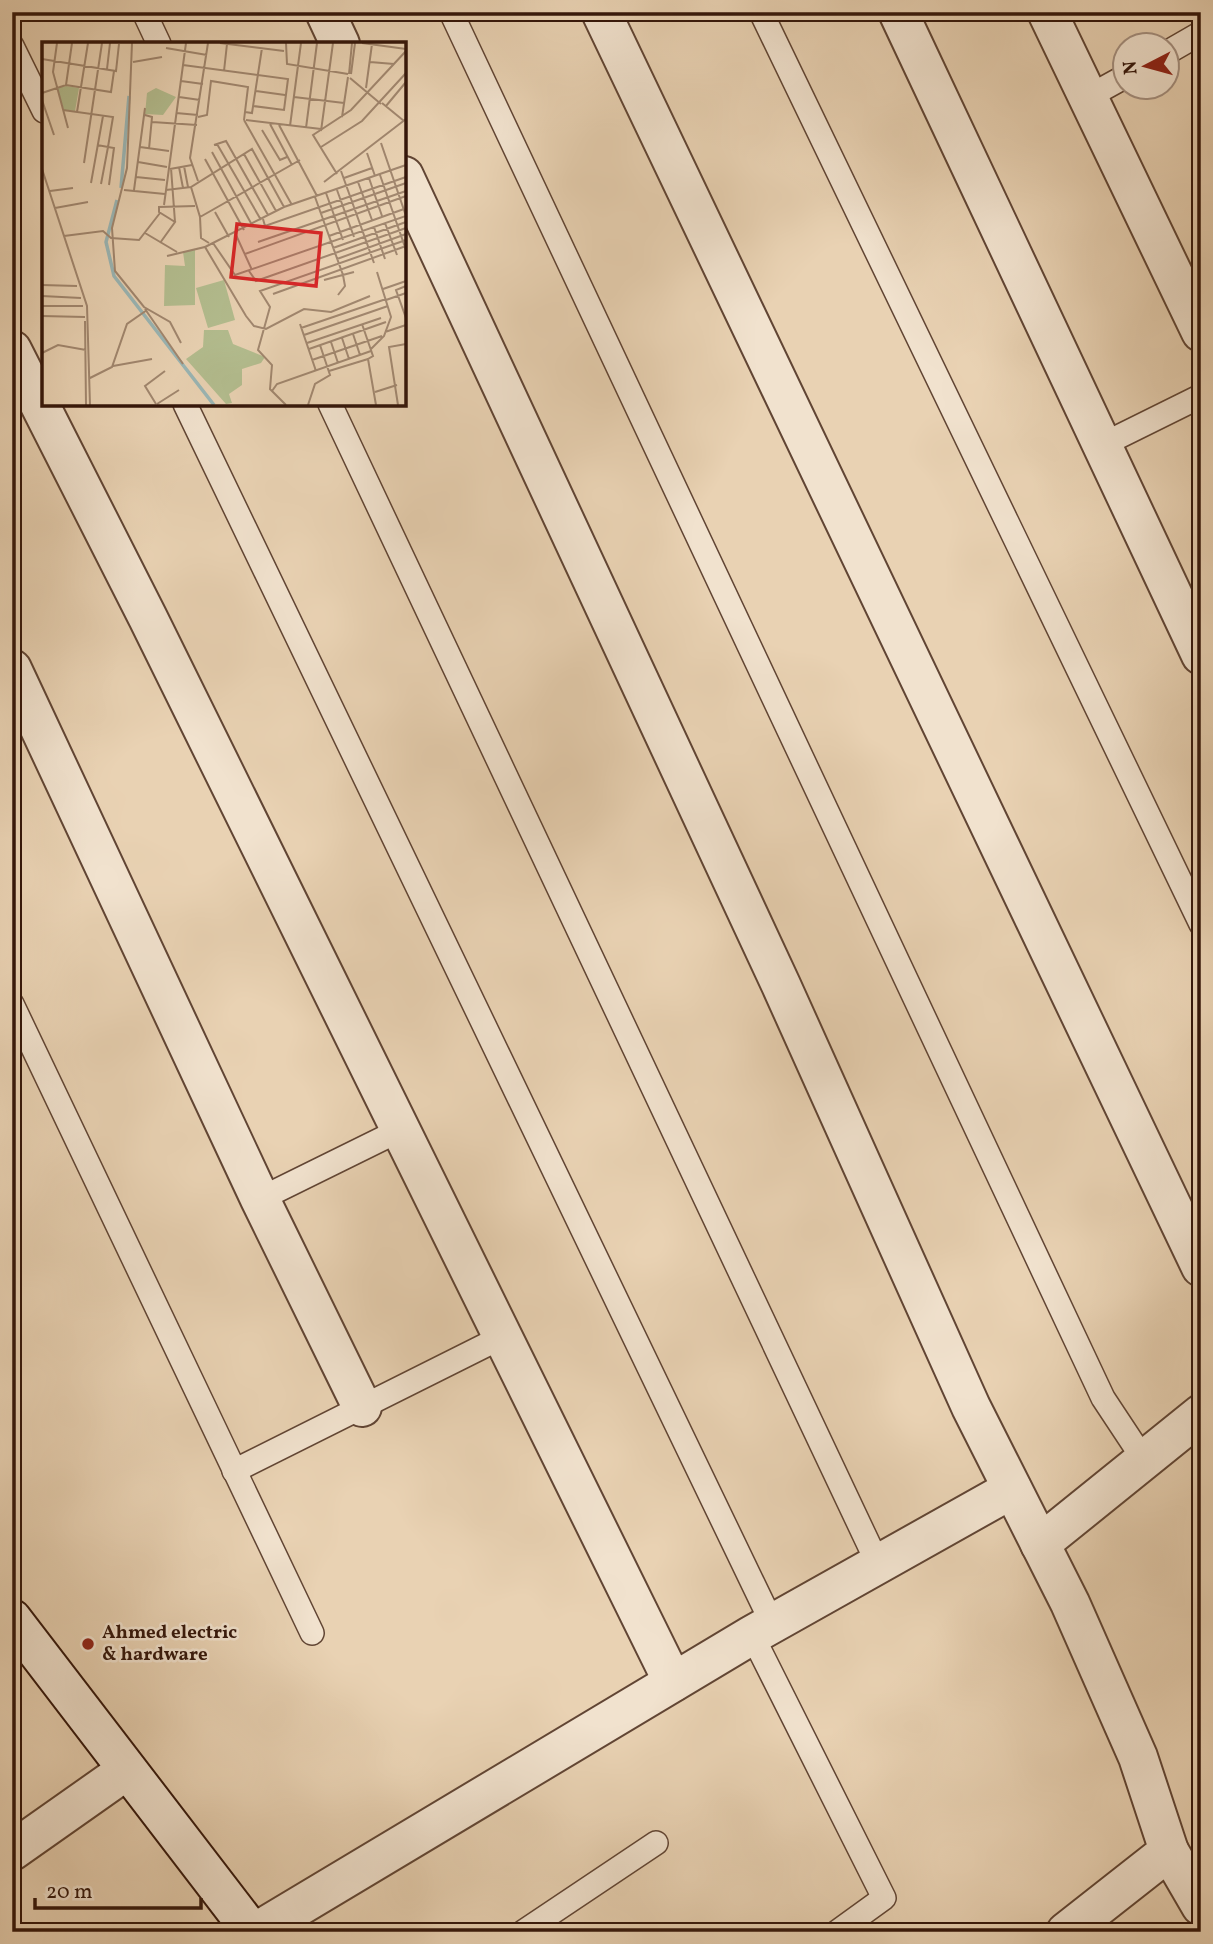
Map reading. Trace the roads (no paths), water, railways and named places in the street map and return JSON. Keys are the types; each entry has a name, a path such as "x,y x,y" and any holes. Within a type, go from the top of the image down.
{"street":[{"path":"325,12 339,42"},
{"path":"601,12 1201,1267"},
{"path":"898,12 1201,656"},
{"path":"1047,12 1201,332"},
{"path":"406,180 781,985 971,1407 1070,1603 1138,1757 1169,1851 1201,1906"},
{"path":"12,350 402,1129 673,1682"},
{"path":"12,669 260,1199 362,1407"},
{"path":"1040,1544 1201,1414"},
{"path":"12,1619 254,1932 762,1629 1012,1489"},
{"path":"12,1851 127,1770"},
{"path":"1066,1932 1169,1851"}],"lane":[{"path":"144,12 158,42"},
{"path":"452,12 1103,1398 1144,1460"},
{"path":"761,12 1201,924"},
{"path":"1182,44 1201,33"},
{"path":"12,46 42,107"},
{"path":"1088,97 1112,83"},
{"path":"1102,445 1201,396"},
{"path":"186,406 762,1629 884,1898 837,1932"},
{"path":"331,406 878,1564"},
{"path":"12,1004 312,1633"},
{"path":"260,1199 402,1129"},
{"path":"234,1471 504,1336"},
{"path":"523,1932 656,1843"}],"place":[{"name":"Ahmed electric & hardware","path":"88,1644"}]}
